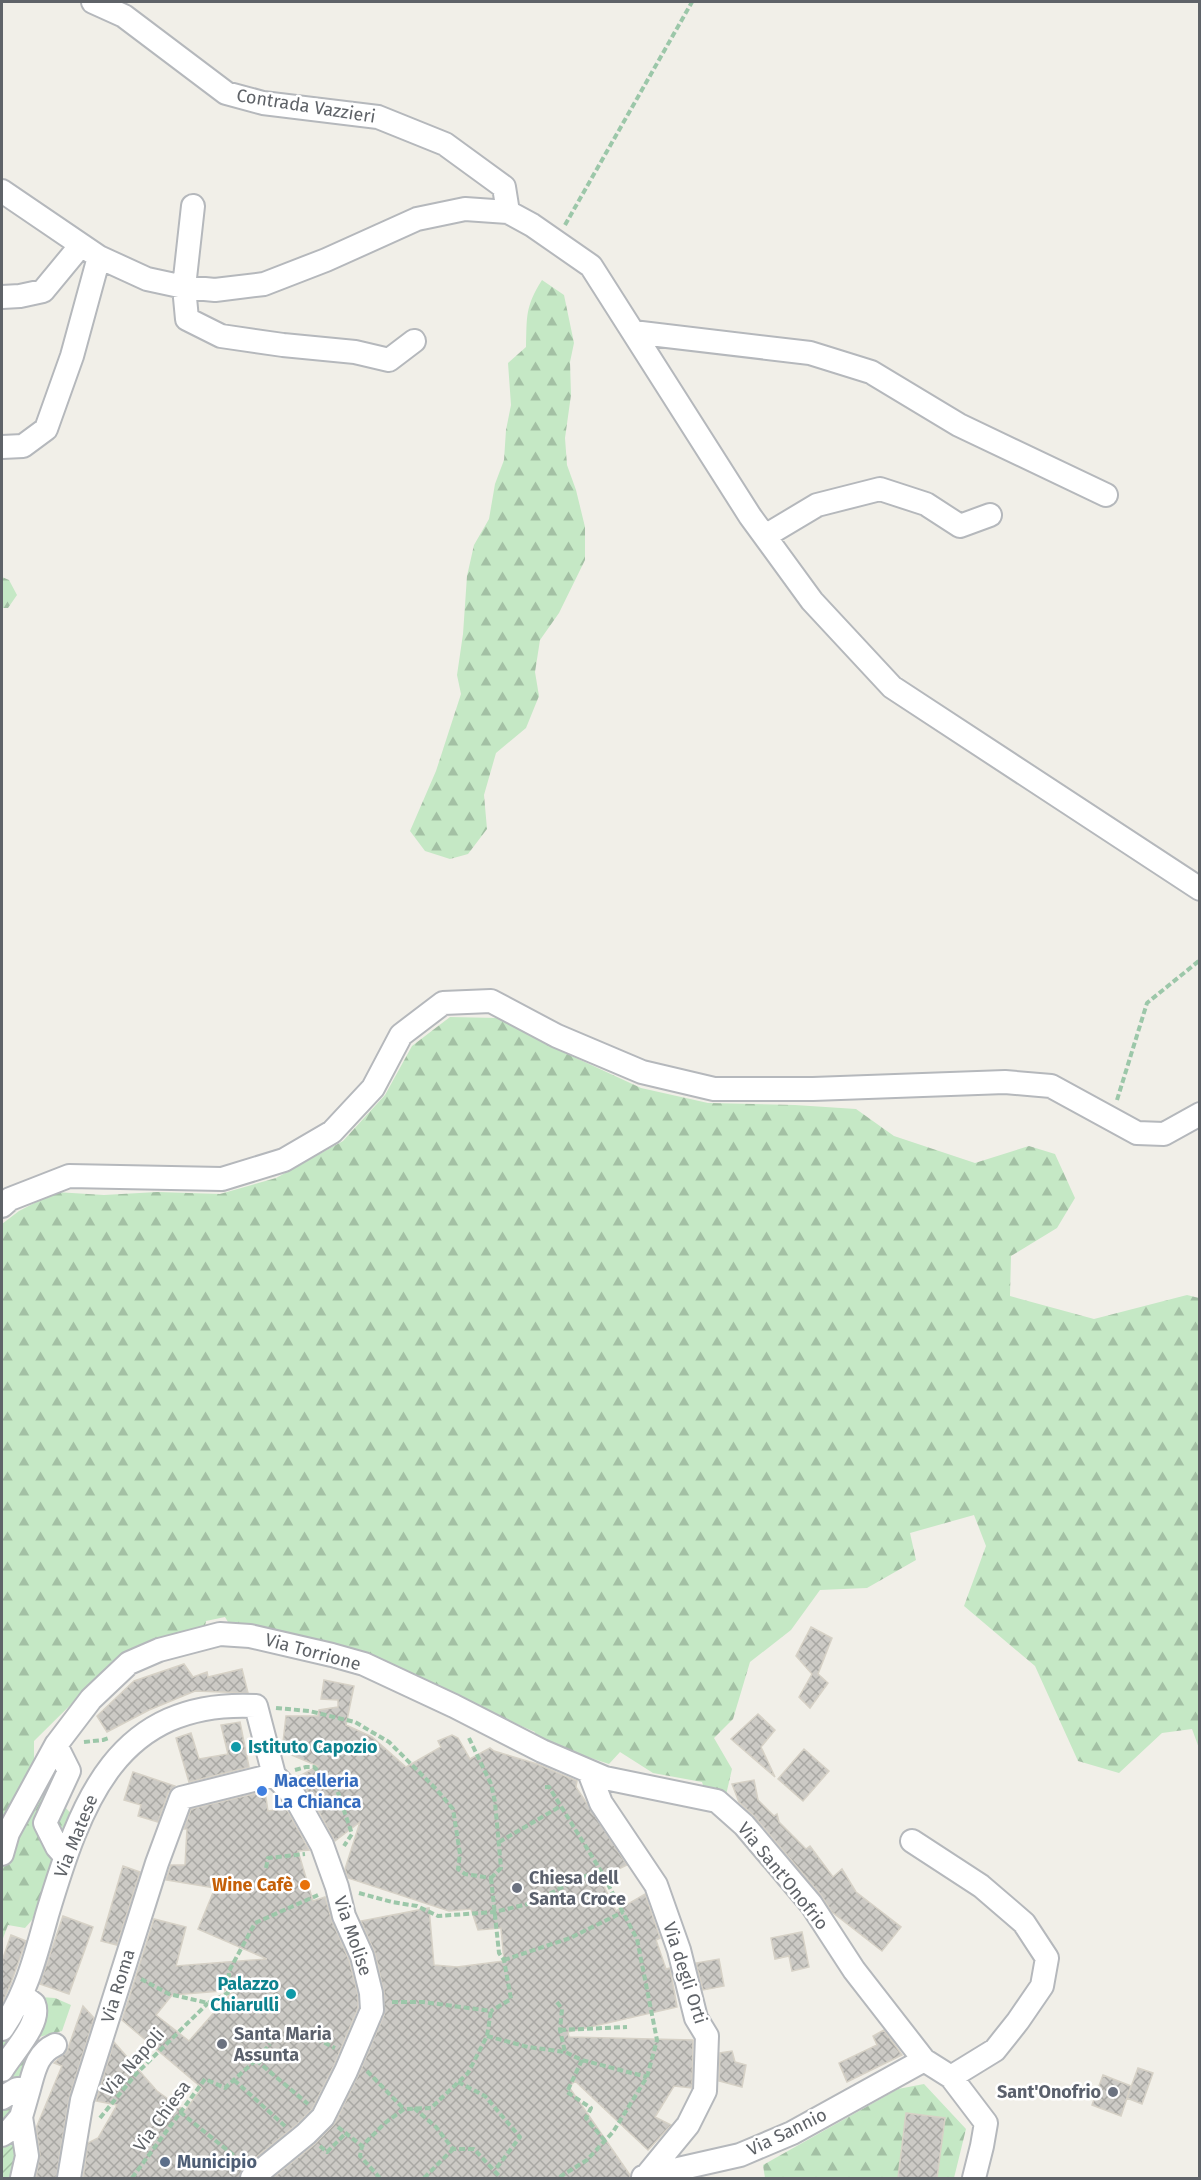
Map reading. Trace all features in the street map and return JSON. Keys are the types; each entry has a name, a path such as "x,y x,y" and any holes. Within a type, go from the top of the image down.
{"street":[{"name":"Contrada Vazzieri","path":"93,2 124,16 226,93 262,104 378,117 445,144 504,187 508,212"},
{"path":"2,191 90,251 147,279 184,287 215,290 264,284 326,260 417,219 465,209 508,212 591,266 765,536 812,601 892,687 1200,889"},
{"path":"193,206 184,287 187,319 221,336 355,352 389,360 414,341"},
{"path":"2,297 43,291 90,251"},
{"path":"2,447 23,446 46,429 72,356 90,251"},
{"path":"633,332 810,353 871,372 959,425 1106,495"},
{"path":"765,536 817,505 880,489 926,504 960,526 990,515"},
{"path":"2,1206 10,1199 69,1176 222,1179 284,1160 332,1132 373,1088 401,1035 443,1003 491,1001 557,1036 642,1072 714,1089 813,1089 1005,1082 1051,1086 1137,1133 1164,1134 1200,1114"},
{"name":"Via Torrione","path":"2,1854 8,1833 57,1745 97,1692 129,1663 149,1653 213,1635 234,1634 265,1639 364,1664 589,1772"},
{"path":"256,1706 274,1775"},
{"name":"Via Matese","path":"2,2029 29,1978 65,1856 79,1821 96,1786 112,1763 130,1744 154,1727 181,1714 213,1707 256,1706"},
{"path":"57,1745 69,1771 45,1823 57,1847 65,1856"},
{"name":"Via Sant'Onofrio","path":"589,1772 605,1778 717,1801 744,1825 811,1904 854,1970 924,2060 951,2077"},
{"name":"Via degli Orti","path":"589,1772 601,1803 656,1885 679,1950 696,2018 707,2036 705,2091 688,2125 644,2177"},
{"name":"Via Roma","path":"69,2178 82,2100 157,1863 181,1797 274,1775"},
{"name":"Via Molise","path":"274,1775 295,1797 322,1845 337,1887 344,1916 362,1956 371,1993 372,2010"},
{"path":"912,1840 981,1886 1024,1923 1047,1958 1042,1986 995,2050 951,2077 986,2123 974,2178"},
{"path":"2,2070 36,2016 34,2004 22,1995"},
{"path":"255,2176 300,2139 322,2117 346,2071 372,2010"},
{"path":"2,2135 10,2130 21,2117 35,2067 44,2050 55,2045"},
{"name":"Via Sannio","path":"644,2177 740,2155 792,2133 924,2060"},
{"path":"2,2098 16,2089 29,2089"},
{"path":"21,2117 27,2156 22,2178"}],"path":[{"path":"556,242 692,2"},
{"path":"1112,1118 1147,1003 1200,960"},
{"path":"256,1706 309,1711 355,1722 389,1742 453,1809 460,1854 458,1869 465,1874 491,1878"},
{"path":"468,1735 491,1784 495,1802 501,1868 491,1878"},
{"path":"274,1775 314,1767 337,1790 351,1830"},
{"path":"545,1786 549,1787 601,1871 637,1939 657,2040 647,2077 613,2132 587,2160 558,2178"},
{"path":"499,1842 561,1806"},
{"path":"266,1868 268,1858 299,1854"},
{"path":"337,1887 392,1902 417,1906 438,1916 494,1912 532,1903 580,1878 601,1871"},
{"path":"372,2010 391,2002 423,2002 491,2011 512,1999 504,1960 499,1953 491,1878"},
{"path":"123,1970 169,1994 208,2002 228,1993 229,1971 255,1923 312,1898"},
{"path":"504,1960 570,1938 623,1912"},
{"name":"Via Napoli","path":"76,2138 98,2121 136,2074 208,2002"},
{"path":"557,2002 561,2009 560,2030 565,2052"},
{"path":"378,2178 360,2156 362,2146 385,2123 404,2109 431,2108 468,2073 487,2036 491,2011"},
{"path":"292,2027 351,2056 381,2083 404,2109"},
{"path":"560,2030 627,2027"},
{"path":"487,2036 528,2047 565,2052 582,2060 647,2077"},
{"path":"270,2044 234,2080 300,2139"},
{"path":"256,2060 322,2117 362,2146"},
{"path":"582,2060 567,2092 591,2108 586,2118 604,2141"},
{"name":"Via Chiesa","path":"132,2178 205,2079 225,2088 234,2080"},
{"path":"458,2082 485,2096 520,2138 495,2169"},
{"path":"413,2107 436,2127 453,2149"},
{"path":"180,2112 255,2176"},
{"path":"424,2178 453,2149 474,2149 501,2178"}],"green space":[{"path":"542,280 564,295 574,343 570,362 571,395 565,438 567,465 585,527 585,560 559,613 540,640 535,672 539,696 526,728 496,753 484,795 487,829 468,854 450,859 425,851 410,831 436,771 461,694 457,675 463,634 467,576 474,545 489,519 495,484 504,460 506,430 511,405 508,363 526,347 528,312 532,298"},
{"path":"2,577 9,580 17,595 8,608 2,608"},
{"path":"450,1017 498,1018 561,1051 641,1088 708,1103 856,1109 894,1136 975,1163 1029,1146 1055,1154 1075,1198 1057,1228 1011,1256 1010,1296 1094,1319 1187,1295 1199,1298 1199,1748 1192,1729 1162,1733 1119,1773 1078,1761 1035,1666 964,1606 986,1546 974,1515 910,1533 916,1560 867,1588 820,1590 791,1630 750,1662 733,1719 714,1738 732,1769 726,1795 704,1788 702,1782 653,1773 620,1752 609,1764 533,1739 535,1732 402,1674 243,1624 228,1622 225,1617 206,1621 205,1626 123,1653 34,1741 34,1771 31,1785 49,1789 73,1816 32,1920 25,1928 8,1925 2,1941 2,1224 19,1211 56,1192 104,1195 157,1192 220,1194 276,1178 343,1141 385,1095 412,1046"},
{"path":"40,1997 55,1998 71,2005 62,2031 39,2037 26,2074 22,2097 2,2129 2,2028 26,2018"},
{"path":"924,2084 966,2129 954,2178 765,2178 763,2165 898,2089"},
{"path":"10,2136 20,2151 10,2178 2,2178 2,2140"}],"building":[{"path":"811,1627 832,1638 818,1674 828,1683 810,1708 799,1697 812,1674 796,1656"},
{"path":"184,1664 193,1677 207,1672 208,1677 242,1669 248,1693 195,1691 149,1710 107,1732 97,1716 134,1681"},
{"path":"324,1680 354,1686 346,1725 372,1737 406,1767 441,1747 438,1741 452,1735 458,1738 470,1759 490,1748 577,1781 576,1787 627,1865 600,1878 616,1911 645,1894 660,1938 656,1940 666,1969 670,1968 677,2007 568,2032 569,2037 693,2040 692,2088 674,2086 655,2117 671,2125 648,2150 575,2081 569,2087 630,2178 273,2178 315,2144 335,2123 384,2015 384,1992 375,1953 361,1921 429,1908 434,1965 457,1967 504,1961 501,1928 478,1930 471,1909 449,1911 348,1878 345,1869 360,1822 335,1841 307,1790 296,1778 318,1766 282,1751 286,1716 318,1716 319,1710 338,1707 338,1700 321,1699"},
{"path":"758,1714 775,1730 761,1747 775,1777 731,1739"},
{"name":"Istituto Capozio","path":"240,1722 249,1767 189,1782 176,1738 191,1733 199,1759 228,1754 221,1725"},
{"path":"804,1749 829,1771 803,1801 778,1779"},
{"path":"133,1772 175,1786 168,1793 158,1822 138,1816 141,1805 124,1800"},
{"path":"754,1780 758,1800 774,1816 777,1814 779,1822 806,1849 810,1846 833,1877 842,1869 856,1892 901,1927 882,1951 832,1912 821,1895 754,1816 739,1802 732,1784"},
{"path":"265,1791 268,1811 286,1808 309,1850 298,1851 313,1901 325,1897 332,1921 349,1960 358,1995 358,2008 312,2109 243,2168 239,2178 83,2178 88,2143 98,2138 117,2105 96,2101 114,2042 157,2091 185,2111 202,2088 122,2020 154,1919 186,1927 176,1966 267,1959 198,1929 215,1888 166,1880 171,1865 185,1865 187,1829 184,1829 191,1809","holes":["234,1990 189,2041 156,2015 172,1995"]},
{"path":"123,1866 140,1872 117,1945 101,1941"},
{"path":"63,1916 93,1927 69,1994 40,1984"},
{"path":"802,1932 809,1967 792,1971 789,1956 775,1959 771,1938"},
{"path":"11,1935 26,1941 2,2004 2,1961"},
{"path":"719,1959 724,1986 703,1990 696,1963"},
{"path":"83,2006 94,2018 69,2098 56,2178 36,2178 40,2154 36,2128 62,2066 54,2063 67,2051"},
{"path":"884,2030 902,2055 847,2082 839,2063 877,2045 873,2036"},
{"path":"732,2051 735,2062 746,2065 742,2087 719,2081 720,2053"},
{"path":"1138,2068 1153,2073 1142,2104 1127,2098"},
{"name":"Sant'Onofrio","path":"1103,2075 1131,2086 1121,2116 1092,2105"},
{"path":"906,2113 945,2118 937,2178 898,2178"}],"place":[{"name":"Istituto Capozio","path":"236,1747"},
{"name":"Macelleria La Chianca","path":"262,1791"},
{"name":"Wine Cafè","path":"305,1885"},
{"name":"Chiesa dell Santa Croce","path":"517,1888"},
{"name":"Palazzo Chiarulli","path":"291,1994"},
{"name":"Santa Maria Assunta","path":"222,2044"},
{"name":"Sant'Onofrio","path":"1113,2092"},
{"name":"Municipio","path":"165,2162"}]}
